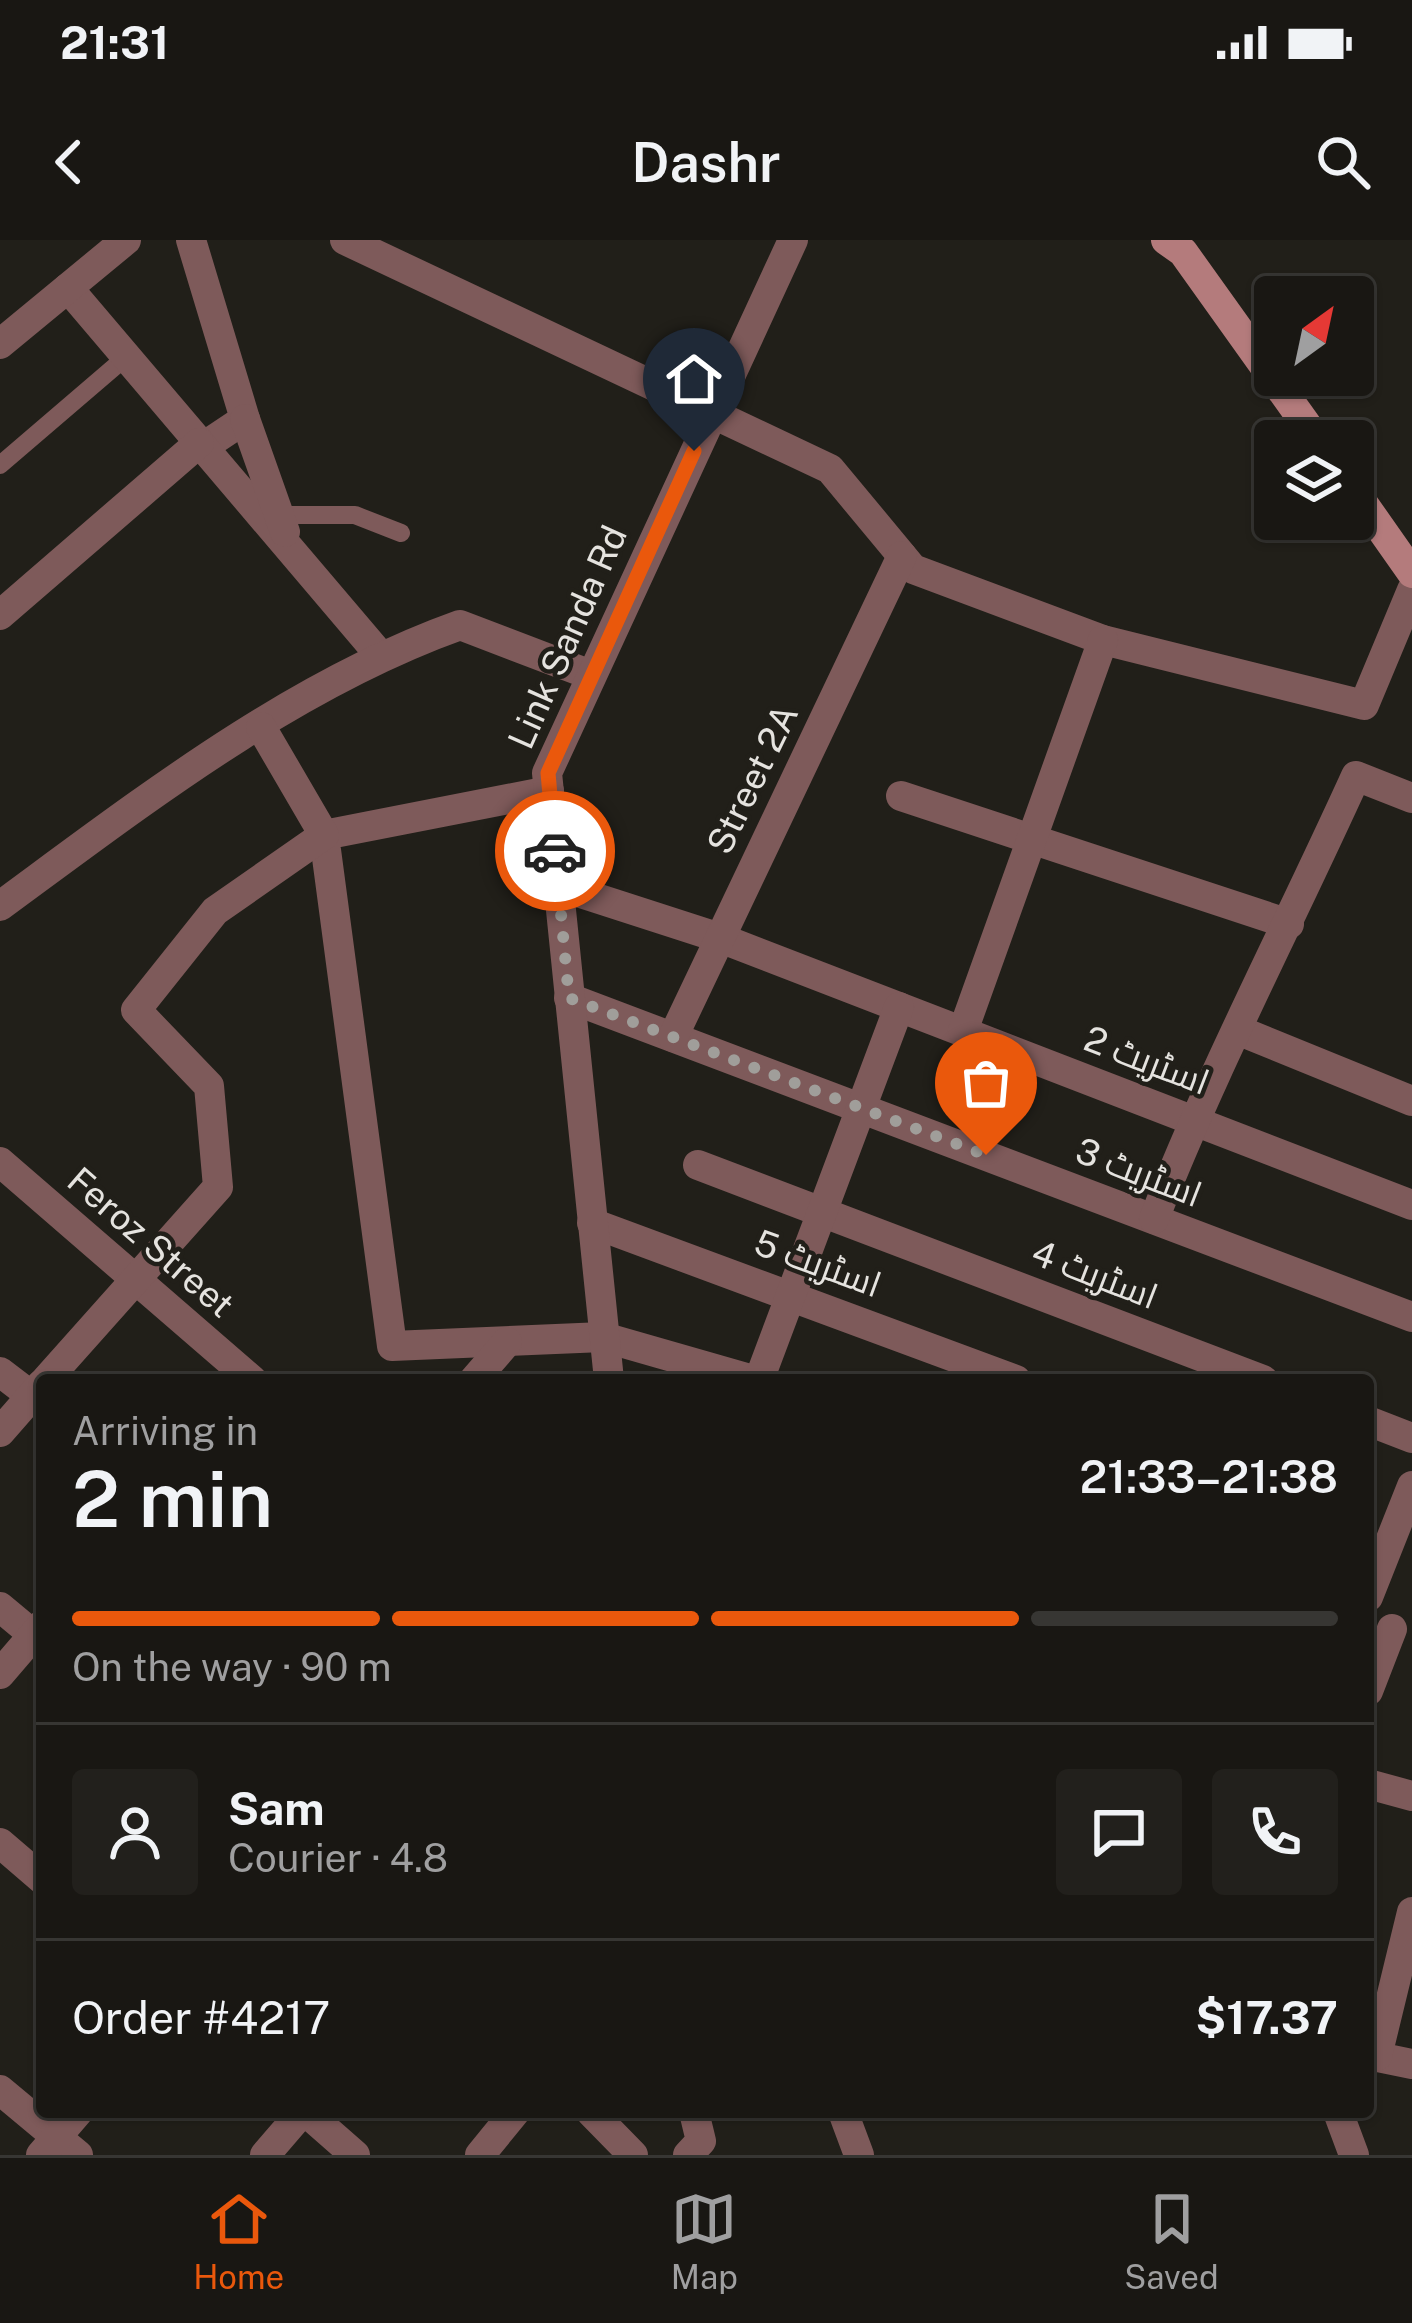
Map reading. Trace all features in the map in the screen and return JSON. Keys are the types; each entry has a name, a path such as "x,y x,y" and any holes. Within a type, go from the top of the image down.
{"main road":[{"path":"1166,240 1183,252 1303,420"},
{"path":"1374,519 1412,573"}],"street":[{"path":"0,344 126,240"},
{"path":"191,240 245,419 292,551"},
{"path":"345,240 409,254 830,469 914,569 1103,640 1364,705 1412,590"},
{"name":"Link Sanda Rd","path":"608,1374 548,773 793,240"},
{"path":"68,288 380,654"},
{"path":"0,614 201,445 245,419"},
{"name":"Street 2A","path":"673,1036 902,556"},
{"path":"0,906 145,800 380,654 460,626 591,675"},
{"path":"963,1031 1103,640"},
{"path":"261,727 324,835 392,1346 603,1337 735,1374"},
{"path":"1154,1219 1193,1119 1240,1031 1356,776 1412,797"},
{"path":"54,1374 218,1187 209,1086 139,1017 139,1001 215,910 324,835 549,791"},
{"path":"901,796 1288,924"},
{"name":"اسٹریٹ 2","path":"559,886 720,938 1412,1205"},
{"name":"اسٹریٹ 3","path":"569,998 1412,1317"},
{"path":"758,1374 899,1006"},
{"path":"1240,1031 1412,1101"},
{"name":"Feroz Street","path":"0,1162 245,1374"},
{"name":"اسٹریٹ 4","path":"698,1165 1246,1374"},
{"name":"اسٹریٹ 5","path":"592,1223 791,1292 1001,1374"},
{"path":"479,1374 507,1342"},
{"path":"0,1372 36,1389"},
{"path":"0,1432 36,1395"},
{"path":"1374,1423 1412,1438"},
{"path":"1374,1565 1382,1522 1412,1486"},
{"path":"0,1607 36,1632"},
{"path":"1374,1674 1391,1628"},
{"path":"0,1674 36,1637"},
{"path":"1374,1786 1412,1796"},
{"path":"0,1843 36,1875"},
{"path":"1374,2048 1412,1912"},
{"path":"1374,2055 1412,2064"},
{"path":"0,2090 58,2149 75,2118"},
{"path":"266,2155 299,2118"},
{"path":"311,2118 355,2155"},
{"path":"480,2155 510,2118"},
{"path":"597,2118 633,2155"},
{"path":"688,2155 701,2141 695,2118"},
{"path":"845,2118 859,2155"},
{"path":"1340,2118 1354,2155"}],"lane":[{"path":"0,466 126,358"},
{"path":"279,514 355,515 401,532"}],"way so far":[{"path":"555,851 569,998 986,1155"}],"route":[{"path":"555,851 548,773 694,451"}]}
